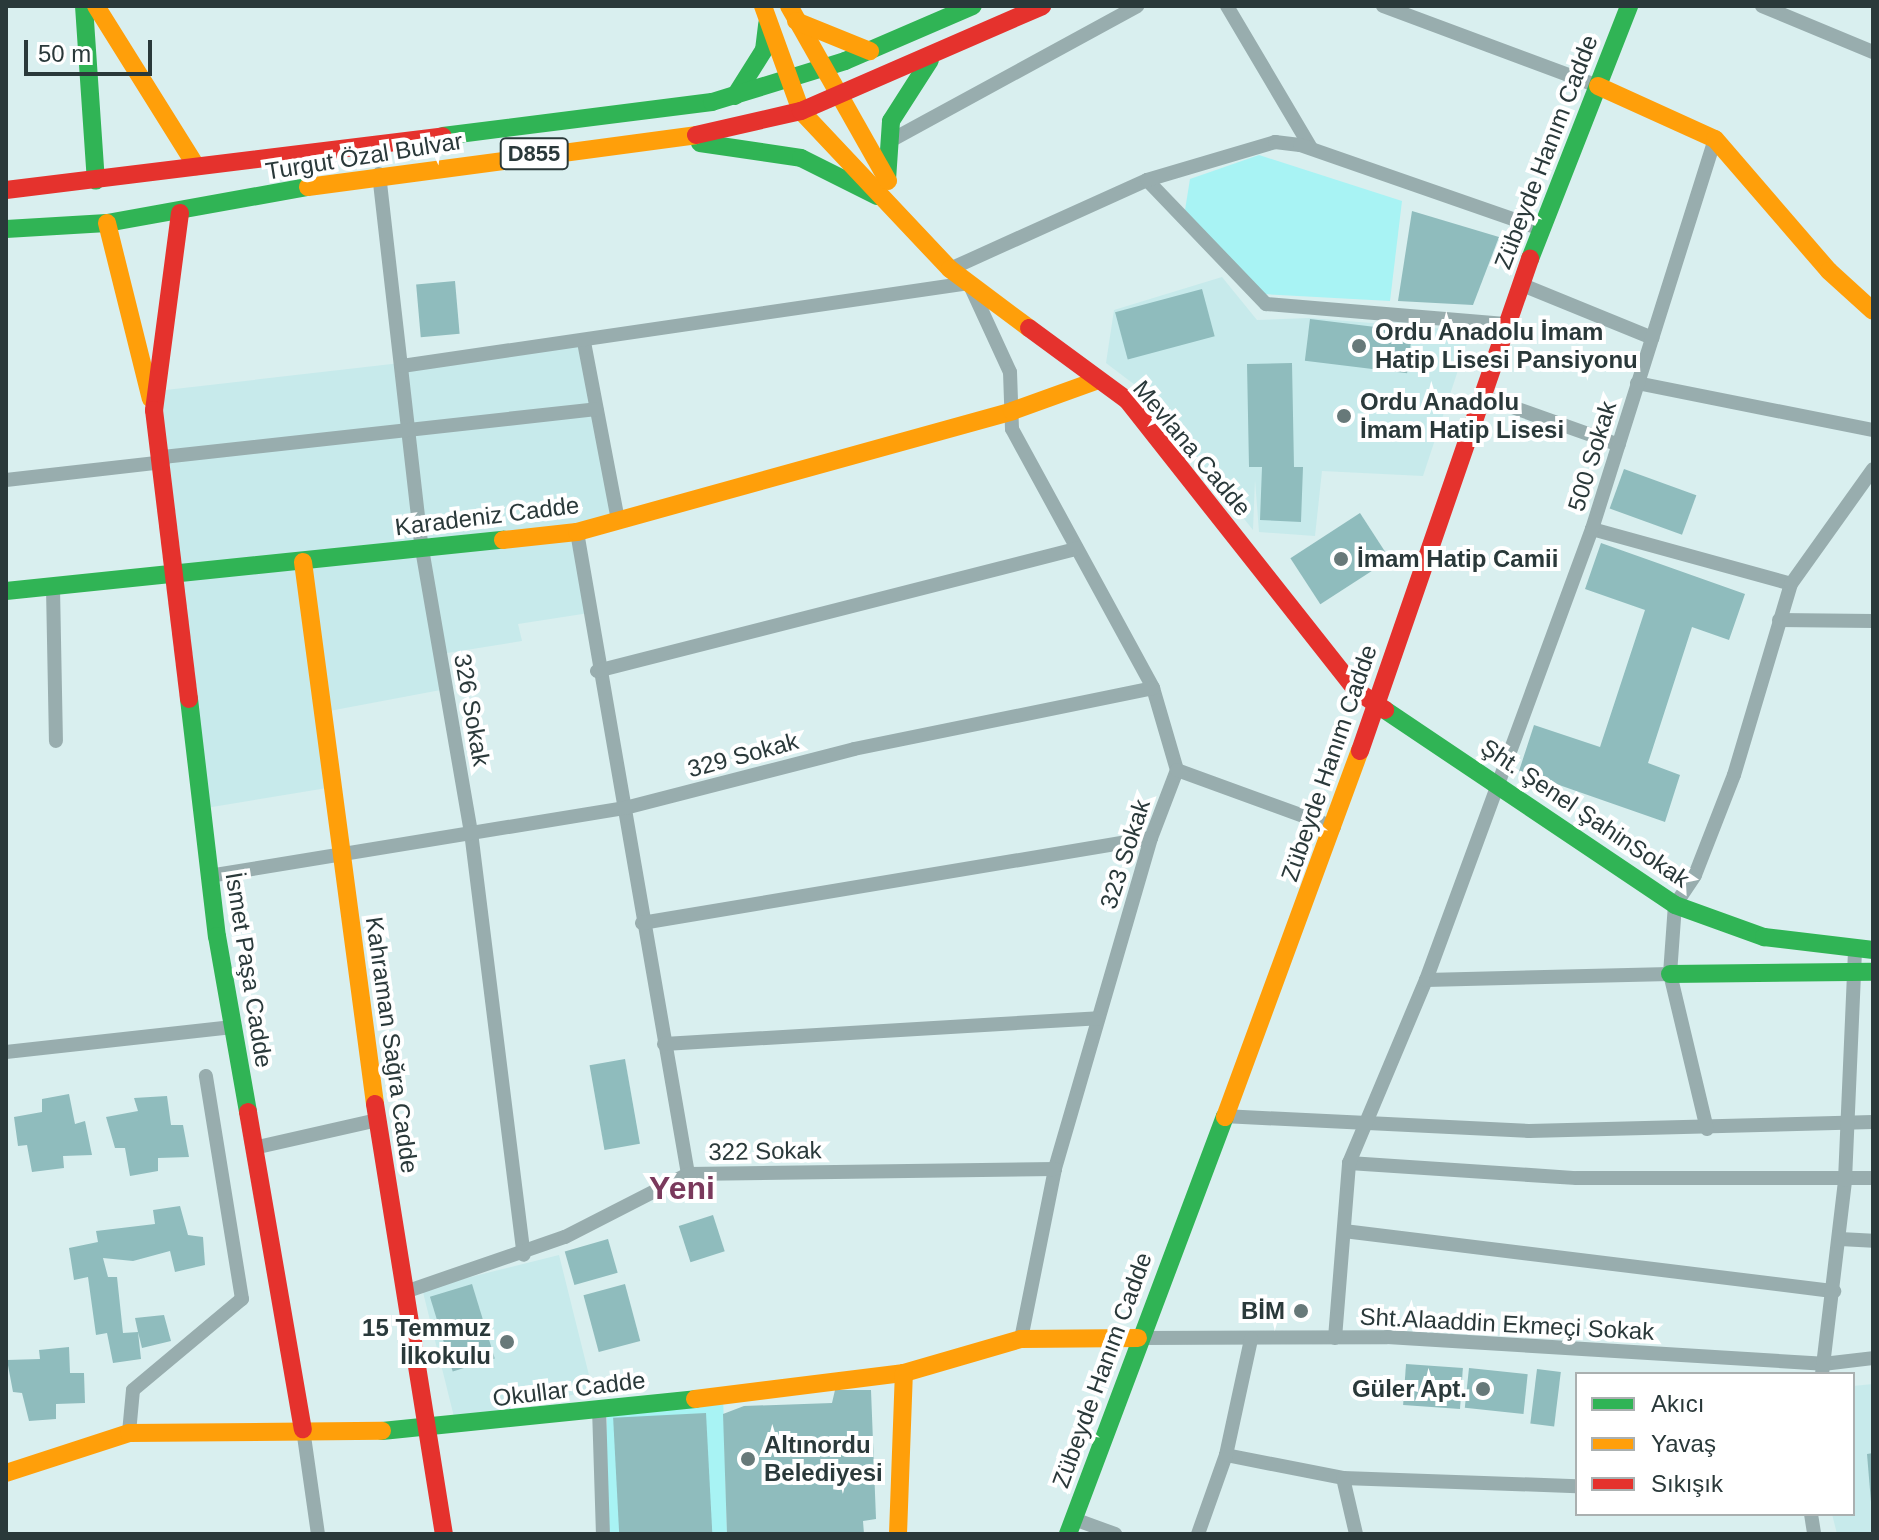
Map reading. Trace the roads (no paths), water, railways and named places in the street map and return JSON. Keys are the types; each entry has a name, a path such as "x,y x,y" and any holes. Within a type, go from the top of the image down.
{"main road":[{"path":"84,6 96,181"},
{"path":"96,6 196,166"},
{"name":"Turgut Özal Bulvar","path":"6,190 599,121 735,96 820,70 973,6"},
{"name":"Turgut Özal Bulvar","path":"6,229 107,223 180,213 379,174 677,140 801,111 930,60 1042,6"},
{"name":"Zübeyde Hanım Cadde","path":"1071,1526 1138,1338 1334,827 1505,324 1629,6"},
{"path":"792,14 870,51"},
{"name":"Mevlana Cadde","path":"792,14 882,188"},
{"path":"735,96 764,50 765,15"},
{"name":"Mevlana Cadde","path":"765,15 801,111 882,188 950,269 1127,400 1375,705"},
{"path":"677,140 787,154 882,188 891,121 930,60"},
{"path":"1598,86 1715,139 1829,271 1873,311"},
{"name":"İsmet Paşa Cadde","path":"154,410 180,213"},
{"name":"İsmet Paşa Cadde","path":"107,223 154,410 163,459 209,876 303,1429"},
{"name":"Karadeniz Cadde","path":"6,591 178,577 577,532 1012,411 1098,380"},
{"name":"Kahraman Sağra Cadde","path":"303,562 377,1120 444,1534"},
{"name":"Şht. Şenel ŞahinSokak","path":"1375,705 1495,780 1675,905 1764,937 1864,948"},
{"path":"1670,974 1865,971"},
{"name":"Okullar Cadde","path":"6,1473 129,1433 303,1429 428,1436 599,1412 904,1376 1021,1339 1138,1338"},
{"path":"898,1534 904,1376"}],"street":[{"path":"886,143 1137,6"},
{"path":"1227,6 1311,148"},
{"path":"1383,6 1598,86"},
{"path":"1762,6 1873,52"},
{"name":"500 Sokak","path":"1335,1338 1349,1163 1426,980 1495,780 1592,529 1715,139"},
{"path":"950,269 1147,180 1275,142 1311,148 1541,229"},
{"name":"326 Sokak","path":"379,174 422,549 471,832 524,1255"},
{"path":"1147,180 1266,304 1505,324"},
{"path":"402,366 584,342 969,283 1010,372 1012,429 1153,688 1177,770 1334,827"},
{"path":"1520,284 1652,338"},
{"path":"584,342 618,520"},
{"path":"1637,383 1873,430"},
{"path":"1481,396 1619,445"},
{"path":"6,480 409,428 596,409"},
{"path":"1707,1129 1670,974 1675,905 1695,875 1734,775 1791,584 1873,469"},
{"path":"1592,529 1791,584"},
{"path":"577,532 597,671 625,808 642,923 688,1174"},
{"path":"597,671 1077,549"},
{"path":"53,588 56,741"},
{"path":"1779,620 1873,621"},
{"name":"329 Sokak","path":"209,876 342,851 625,808 854,749 1153,688"},
{"name":"323 Sokak","path":"1021,1339 1055,1169 1151,838 1177,770"},
{"path":"642,923 1151,838"},
{"path":"1822,1369 1840,1239 1865,971 1864,948"},
{"path":"1426,980 1670,974"},
{"path":"664,1044 1098,1018"},
{"path":"6,1052 233,1027"},
{"path":"129,1433 133,1390 242,1299 206,1076"},
{"path":"1223,1116 1529,1131 1707,1129 1873,1122"},
{"path":"254,1148 377,1120"},
{"path":"1349,1163 1577,1178 1873,1178"},
{"name":"322 Sokak","path":"405,1292 524,1255 688,1174 1055,1169"},
{"path":"1344,1231 1834,1291"},
{"path":"1840,1239 1873,1241"},
{"name":"Sht.Alaaddin Ekmeçi Sokak","path":"1138,1338 1335,1338 1822,1369 1873,1358"},
{"path":"1198,1534 1226,1455 1251,1339"},
{"path":"599,1412 603,1534"},
{"name":"İsmet Paşa Cadde","path":"303,1429 318,1534"},
{"path":"1226,1455 1343,1478 1575,1486"},
{"path":"1343,1478 1356,1534"},
{"path":"1071,1526 1115,1534"}],"place":[{"name":"Ordu Anadolu İmam Hatip Lisesi Pansiyonu","path":"1359,346"},
{"name":"Ordu Anadolu İmam Hatip Lisesi","path":"1344,416"},
{"name":"İmam Hatip Camii","path":"1341,559"},
{"name":"BİM","path":"1301,1311"},
{"name":"15 Temmuz İlkokulu","path":"507,1342"},
{"name":"Güler Apt.","path":"1483,1389"},
{"name":"Altınordu Belediyesi","path":"748,1459"}],"district":[{"name":"Yeni","path":"682,1188"}]}
